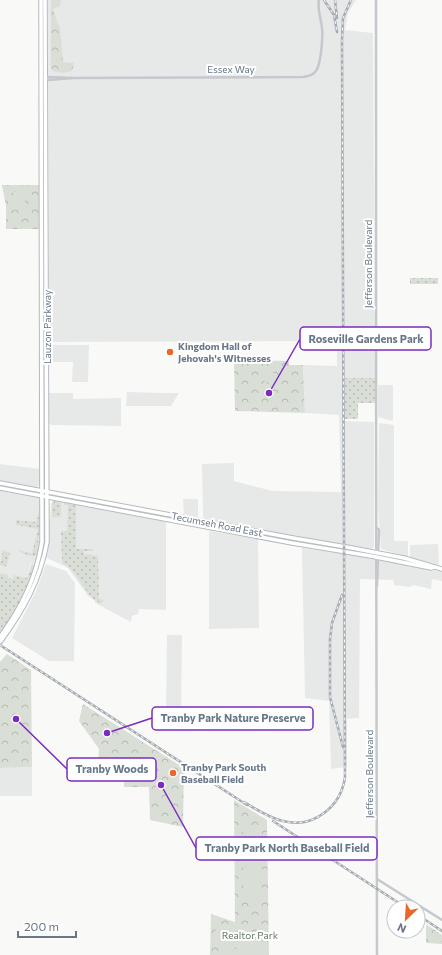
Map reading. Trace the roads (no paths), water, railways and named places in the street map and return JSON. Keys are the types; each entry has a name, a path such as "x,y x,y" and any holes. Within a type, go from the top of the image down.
{"main road":[{"name":"Lauzon Parkway","path":"0,642 24,609 39,576 47,542 48,497 45,492 41,0"},
{"name":"Lauzon Parkway","path":"0,637 20,608 35,574 42,542 43,496 45,492 45,0"},
{"name":"Tecumseh Road East","path":"0,483 377,555 431,568 434,567 442,569"},
{"name":"Tecumseh Road East","path":"0,488 292,543 377,555"}],"street":[{"name":"Essex Way","path":"45,78 49,80 72,78 303,77 311,75 316,71 319,65 322,34 318,10 319,0"},
{"name":"Jefferson Boulevard","path":"376,0 376,527 379,530 377,555 378,955"},
{"path":"377,879 442,920"}],"railway":[{"path":"324,0 334,15 337,32"},
{"path":"335,0 337,18"},
{"path":"244,802 278,820 294,823 305,822 315,819 332,806 338,798 345,777 342,40 343,18 351,0"},
{"path":"342,595 332,623 330,639 330,697 343,747"},
{"path":"0,645 247,805"},
{"path":"273,821 393,899"},
{"path":"426,920 442,931"}],"place":[{"name":"Kingdom Hall of Jehovah's Witnesses","path":"170,352"},
{"name":"Roseville Gardens Park","path":"269,393"},
{"name":"Tranby Woods","path":"16,719"},
{"name":"Tranby Park Nature Preserve","path":"107,733"},
{"name":"Tranby Park South Baseball Field","path":"173,773"},
{"name":"Tranby Park North Baseball Field","path":"161,785"}],"park label":[{"name":"Realtor Park","path":"250,935"}]}
